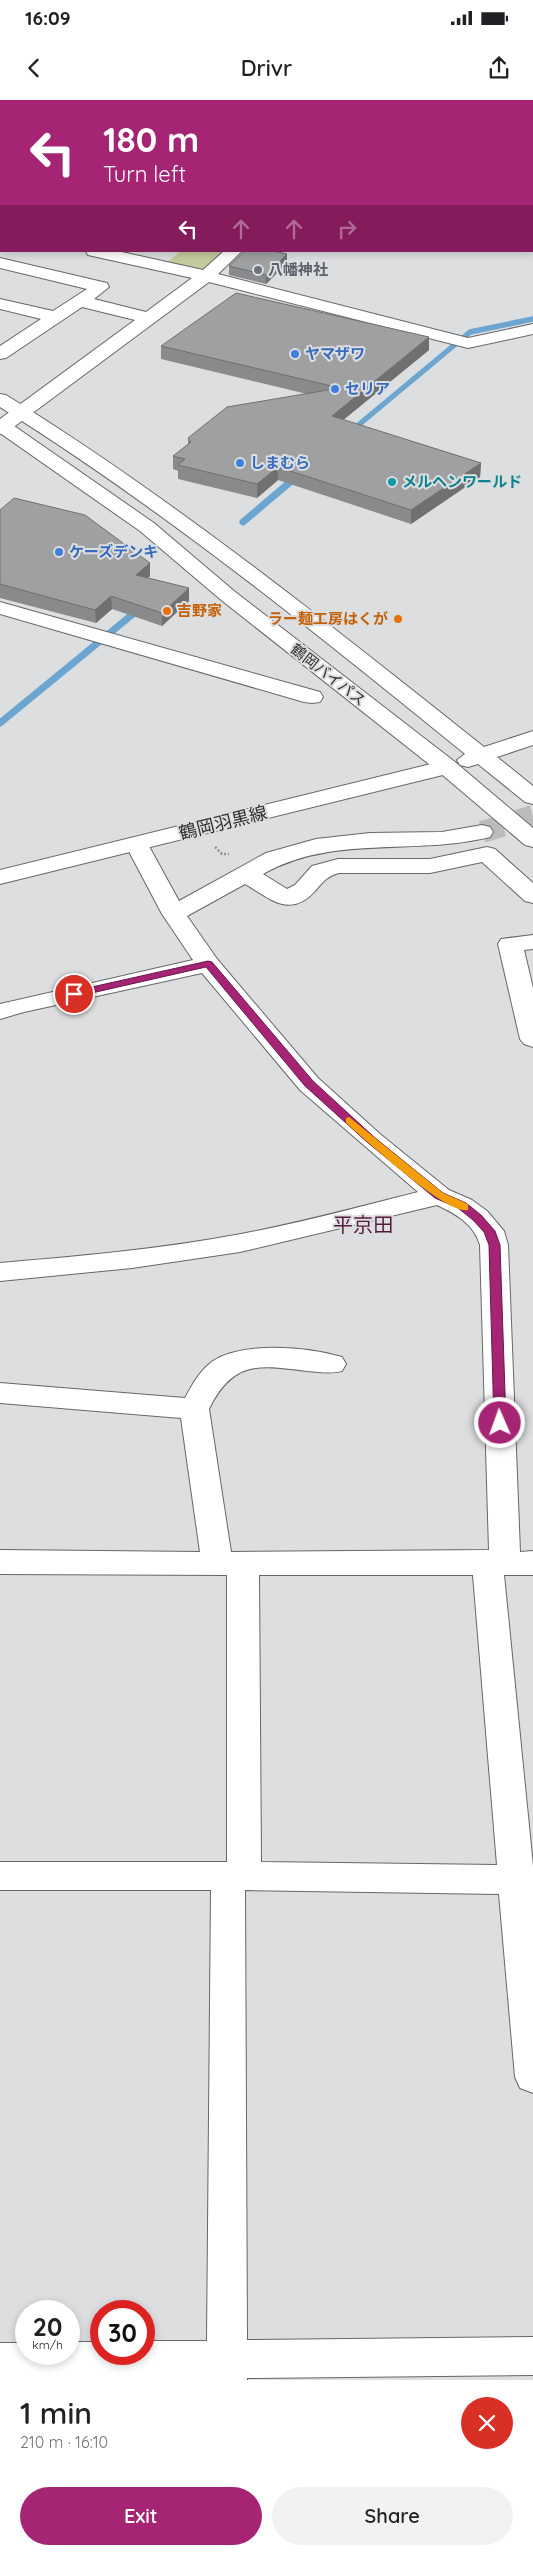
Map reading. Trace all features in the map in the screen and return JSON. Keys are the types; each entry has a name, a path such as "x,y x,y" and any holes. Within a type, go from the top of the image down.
{"main road":[{"path":"98,252 206,276 468,343 533,329"},
{"path":"1,427 206,276 233,252"},
{"path":"0,263 101,287 0,354"},
{"path":"79,302 149,318"},
{"path":"0,304 56,317"},
{"path":"0,317 40,327"},
{"path":"0,338 18,342"},
{"name":"鶴岡バイパス","path":"0,399 61,437 267,584 533,797"},
{"name":"鶴岡バイパス","path":"1,427 147,527 226,595 446,767 533,840"},
{"path":"0,608 312,697"},
{"path":"0,630 22,614"},
{"name":"鶴岡羽黒線","path":"0,877 446,767 533,738"},
{"path":"174,914 274,858 324,844 370,840 442,839 482,832"},
{"path":"137,844 174,914 208,964 309,1084 371,1140 439,1196 462,1206 477,1217 490,1231 494,1245 533,2077"},
{"path":"246,874 287,899 304,890 320,871 338,866 430,866 487,854 533,896"},
{"path":"533,942 510,944 533,1039"},
{"path":"0,1012 16,1006 208,964"},
{"path":"0,1272 102,1263 210,1248 270,1237 439,1196"},
{"path":"226,2370 236,1876 230,1564 194,1410 214,1377 229,1365 268,1358 332,1364"},
{"path":"0,1393 194,1410"},
{"path":"0,1562 230,1564 508,1562"},
{"path":"0,1876 236,1876 524,1880"},
{"path":"0,2362 226,2370 533,2356"}],"green space":[{"path":"180,252 226,252 204,270 167,262"}],"building":[{"path":"244,252 278,252 287,254 266,275 229,266"},
{"path":"236,293 429,337 332,416 481,463 411,510 278,467 257,484 178,465 185,459 173,456 191,442 188,438 227,407 340,388 161,346"},
{"name":"ケーズデンキ","path":"14,498 85,515 150,563 136,575 189,588 162,613 111,596 95,610 0,584 0,510"}],"waterway":[{"path":"350,432 470,332 533,319"},
{"path":"243,522 295,478"},
{"path":"0,723 139,609"}],"tunnel":[{"path":"482,832 533,816"}],"slow traffic":[{"path":"349,1120 439,1196 464,1207"}],"place":[{"name":"八幡神社","path":"258,270"},
{"name":"ヤマザワ","path":"295,354"},
{"name":"セリア","path":"335,389"},
{"name":"しまむら","path":"240,463"},
{"name":"メルヘンワールド","path":"392,482"},
{"name":"ケーズデンキ","path":"59,552"},
{"name":"吉野家","path":"167,611"},
{"name":"ラー麺工房はくが","path":"398,619"}],"district":[{"name":"平京田","path":"363,1225"}],"route":[{"path":"74,994 208,964 309,1084 371,1140 439,1196 462,1206 477,1217 490,1231 494,1245 500,1423"}]}
